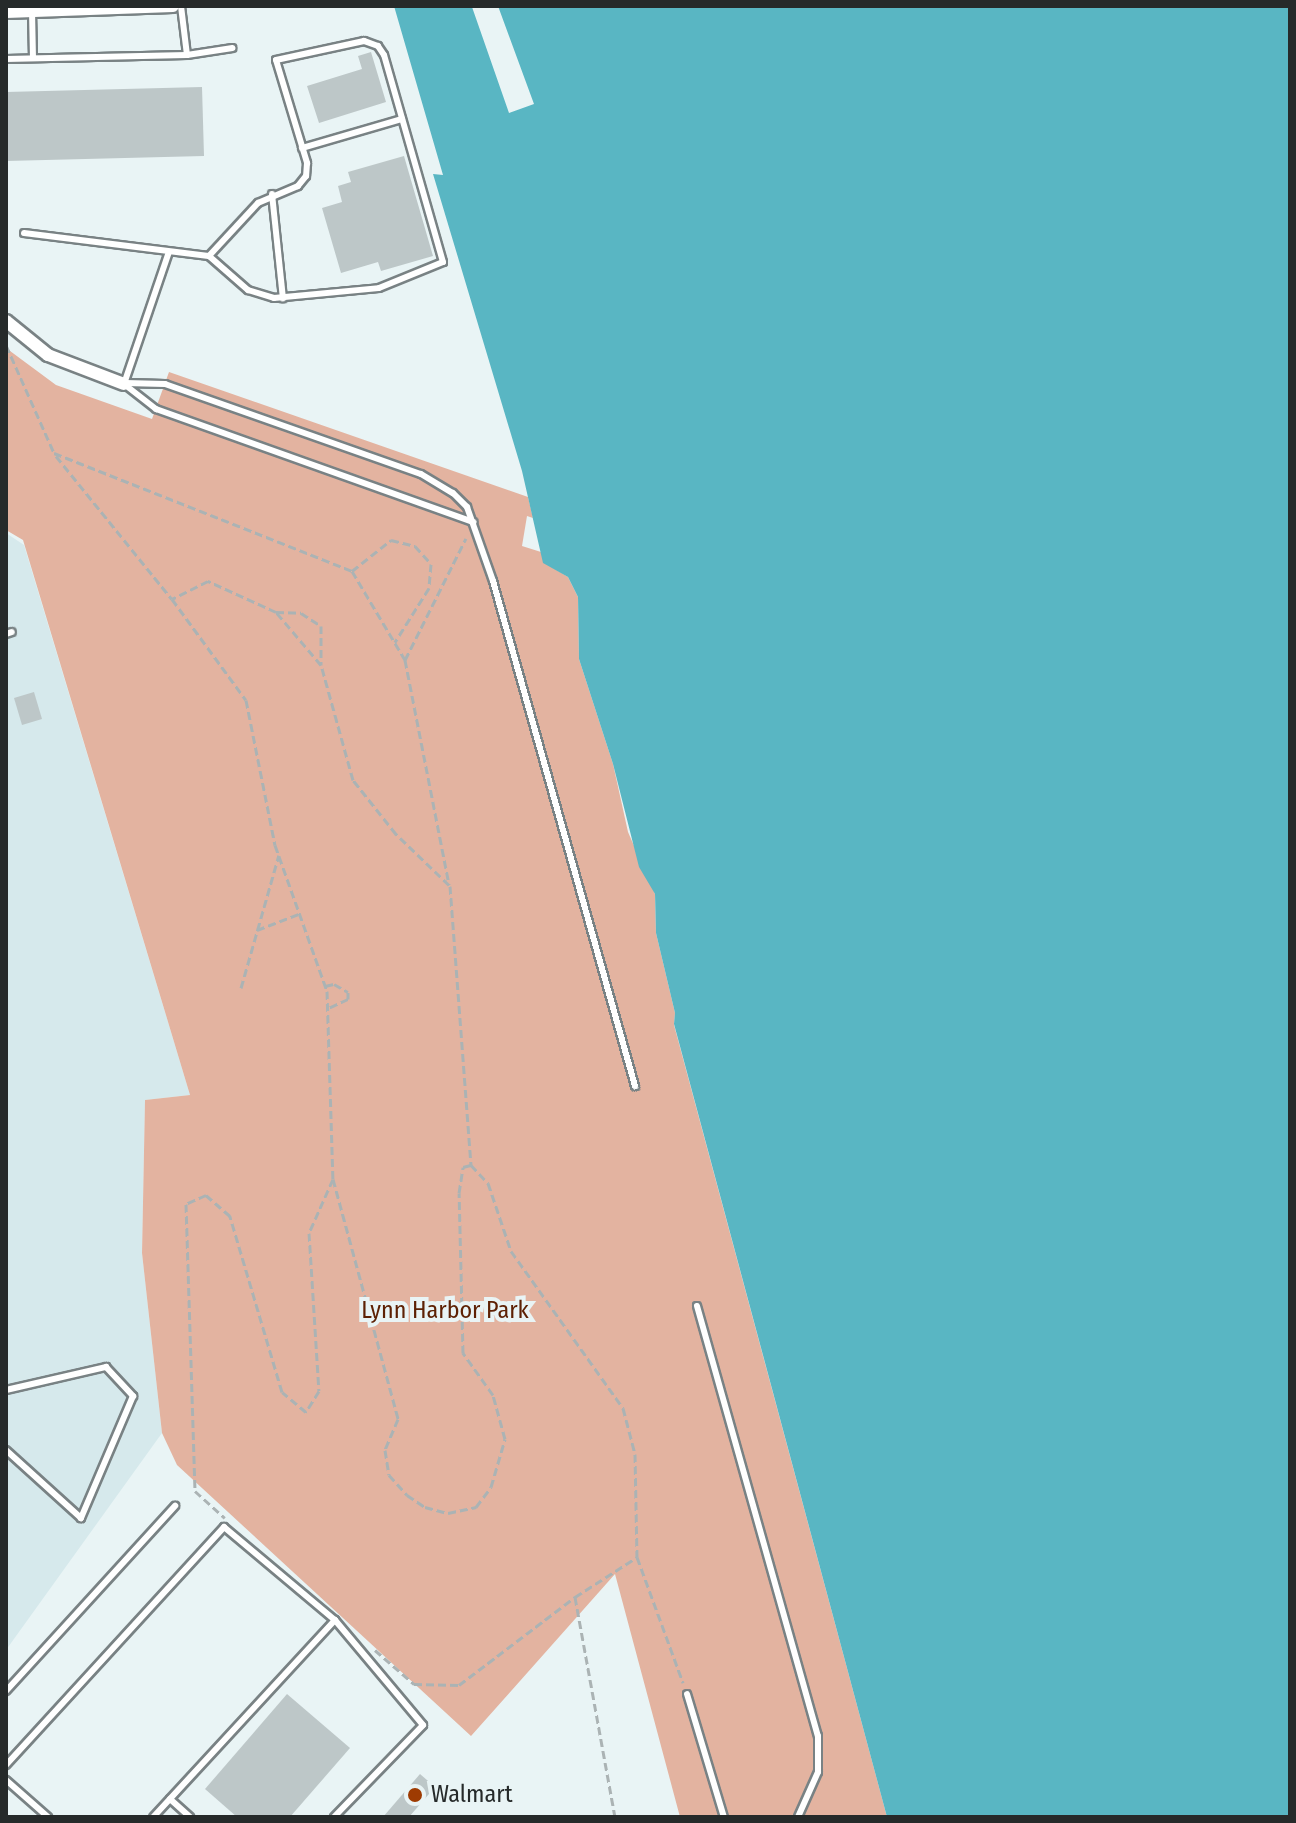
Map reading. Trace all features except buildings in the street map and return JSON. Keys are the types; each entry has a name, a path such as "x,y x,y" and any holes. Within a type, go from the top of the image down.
{"street":[{"path":"6,12 172,6"},
{"path":"6,321 48,355 124,384"}],"lane":[{"path":"181,6 187,55"},
{"path":"32,11 33,58"},
{"path":"24,233 209,256 248,290 283,298 379,288 443,262 384,55 373,43 314,49 276,60 308,170 303,181 292,189 272,194 251,210 209,256"},
{"path":"6,59 187,55 232,48"},
{"path":"302,148 402,119"},
{"path":"272,194 283,298"},
{"path":"124,384 169,252"},
{"path":"124,384 156,409 474,522"},
{"path":"124,384 165,384 421,474 461,500 474,522 635,1086"},
{"path":"697,1306 818,1736 818,1772 798,1817"},
{"path":"6,1390 106,1367 133,1396 81,1518 6,1450"},
{"path":"6,1691 175,1506"},
{"path":"6,1765 224,1527 335,1620 423,1725 334,1817"},
{"path":"153,1817 335,1620"},
{"path":"687,1694 724,1817"},
{"path":"6,1780 48,1817"},
{"path":"170,1799 190,1817"}],"path":[{"path":"6,345 54,453 172,599 246,700 279,855 325,986 333,1179 398,1419 385,1450 389,1475 407,1495 425,1507 448,1513 476,1507 491,1487 505,1439 493,1395 463,1353 459,1193 463,1167 471,1165"},
{"path":"54,453 352,571 405,660 449,885 471,1165 488,1183 511,1251 623,1408 635,1454 637,1557 687,1694"},
{"path":"405,660 474,522"},
{"path":"352,571 391,540 415,546 431,564 429,588 395,642"},
{"path":"172,599 208,581 276,612 301,613 321,626 321,665 353,780 396,834 449,885"},
{"path":"276,612 321,665"},
{"path":"241,988 279,855"},
{"path":"257,930 299,914"},
{"path":"325,986 334,984 348,992 348,999 327,1009"},
{"path":"230,1522 195,1491 186,1204 206,1195 230,1216 282,1392 306,1412 319,1391 309,1233 333,1179"},
{"path":"368,1643 414,1684 459,1685 575,1597 637,1557"},
{"path":"575,1597 615,1817"}],"shaded area":[{"path":"6,533 24,545 190,1095 145,1100 142,1253 162,1433 6,1650"}],"green space":[{"name":"Lynn Harbor Park","path":"6,348 56,385 152,419 169,372 528,497 533,518 527,516 522,546 541,552 545,563 568,577 578,597 579,659 613,764 628,832 655,894 656,933 675,1013 674,1025 887,1817 680,1817 615,1574 471,1736 177,1465 162,1433 142,1253 145,1100 190,1095 23,540 6,530"}],"water":[{"path":"394,6 1290,6 1290,1817 887,1817 674,1024 675,1013 656,933 655,894 639,867 613,764 579,659 578,597 568,577 543,563 522,471 433,174 443,175"}],"pier":[{"path":"449,6 498,6 534,104 509,113 472,7"}],"place":[{"name":"Walmart","path":"415,1795"}]}
